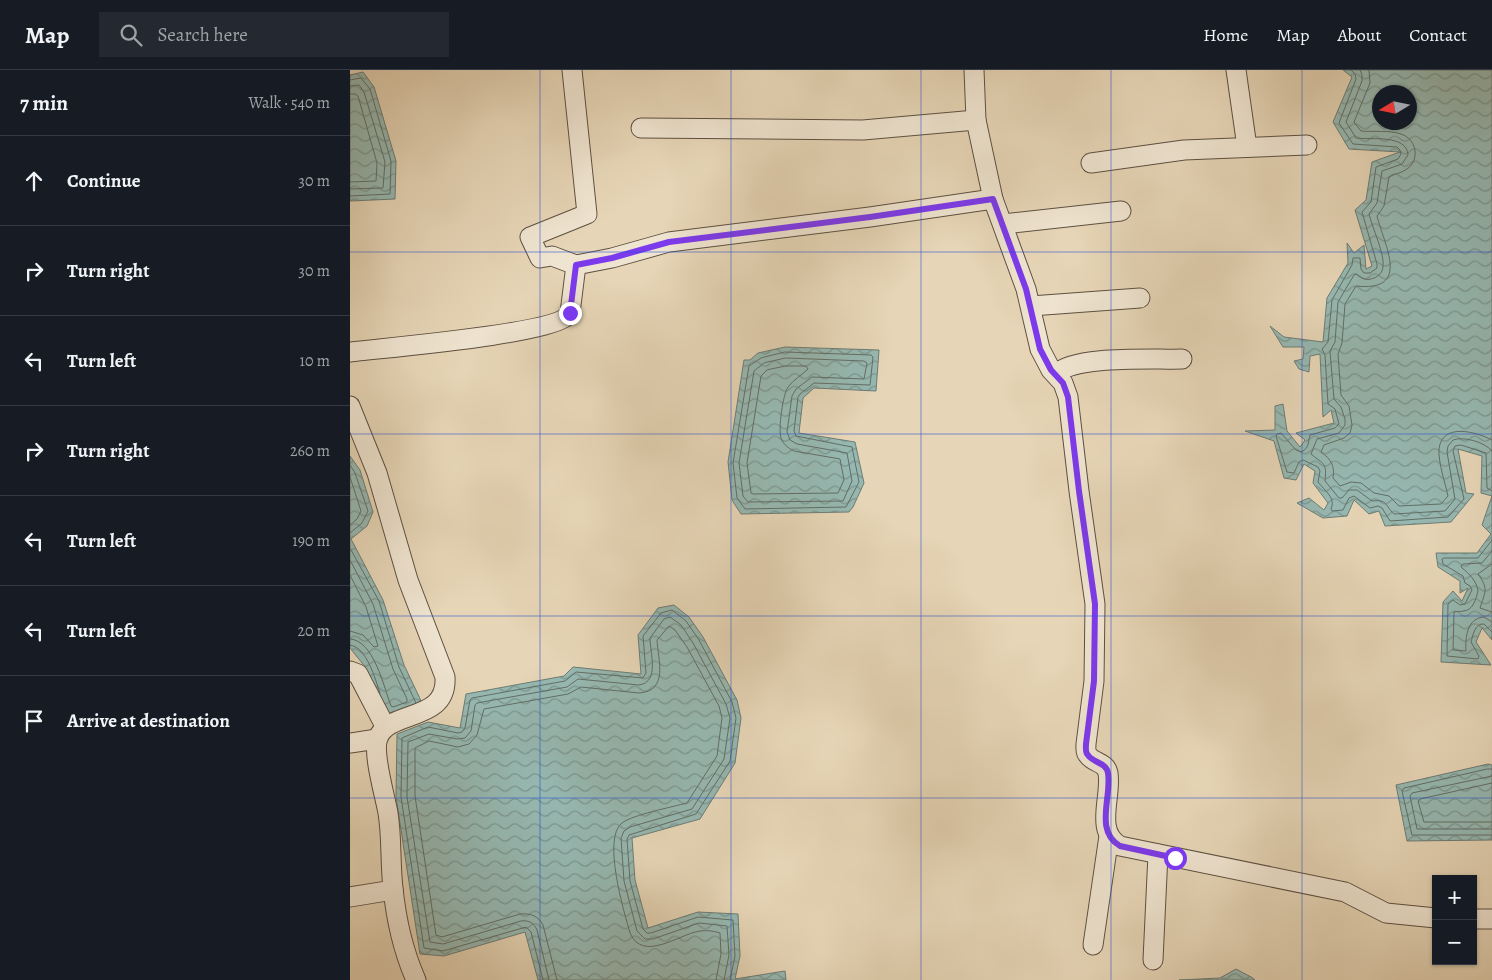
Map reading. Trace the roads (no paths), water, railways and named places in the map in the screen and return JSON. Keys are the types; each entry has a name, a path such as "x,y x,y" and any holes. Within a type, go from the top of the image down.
{"street":[{"path":"572,70 587,214 530,237 540,258 552,256 576,265 612,258 669,242 870,217 993,199"},
{"path":"974,70 976,120 993,199 1031,306 1040,349 1048,364 1063,383 1068,397 1095,604 1094,681 1086,752 1088,756 1104,765 1108,773 1106,822 1109,836 1093,945"},
{"path":"1236,70 1247,147"},
{"path":"642,128 863,130 976,120"},
{"path":"1091,163 1184,150 1306,145"},
{"path":"1003,224 1121,211"},
{"path":"350,352 477,339 564,320 570,313 576,265"},
{"path":"1031,306 1140,298"},
{"path":"1056,374 1065,367 1091,361 1182,359"},
{"path":"350,406 377,473 408,580 445,677 444,692 430,708 381,733 350,743"},
{"path":"350,671 358,674 381,733 377,759 388,815 393,890 406,954 416,980"},
{"path":"1109,836 1113,842 1120,846 1344,892 1386,913 1432,918"},
{"path":"1153,960 1158,854"},
{"path":"350,897 393,890"},
{"path":"1477,919 1492,920"}],"water":[{"path":"1343,70 1492,70 1492,496 1481,493 1482,456 1458,449 1466,493 1474,494 1451,522 1385,526 1379,511 1369,514 1354,500 1347,516 1323,518 1297,503 1309,498 1324,510 1328,503 1313,483 1315,471 1304,464 1296,480 1284,478 1274,441 1245,431 1275,430 1275,406 1283,404 1287,431 1300,447 1305,440 1296,433 1334,423 1331,410 1323,417 1320,354 1310,356 1309,372 1299,369 1294,361 1303,359 1304,347 1283,347 1270,326 1284,337 1323,342 1327,298 1348,263 1347,243 1354,253 1364,245 1366,269 1372,266 1355,210 1366,200 1372,162 1400,152 1349,149 1333,122 1352,77"},
{"path":"363,72 374,87 396,161 395,199 350,201 350,75"},
{"path":"785,347 879,350 876,391 814,388 803,398 799,433 855,442 864,483 849,512 741,514 732,500 728,462 744,360 750,360 758,353"},
{"path":"350,456 360,470 373,512 367,526 351,539 383,600 404,665 424,707 384,723 366,668 350,648"},
{"path":"1492,496 1492,640 1482,628 1476,642 1491,665 1441,662 1443,602 1453,591 1462,601 1468,588 1460,593 1460,581 1438,567 1436,553 1477,553 1491,534 1482,525"},
{"path":"674,605 689,617 703,637 737,700 741,718 735,763 700,819 632,838 635,880 648,928 698,912 738,914 740,956 735,979 785,971 786,980 538,980 525,932 444,956 420,954 396,797 397,734 428,722 460,728 466,694 564,676 573,667 641,674 638,635 658,608"},
{"path":"1488,764 1492,765 1492,840 1407,841 1396,785"},
{"path":"1236,969 1255,980 1179,980 1220,978"}]}
